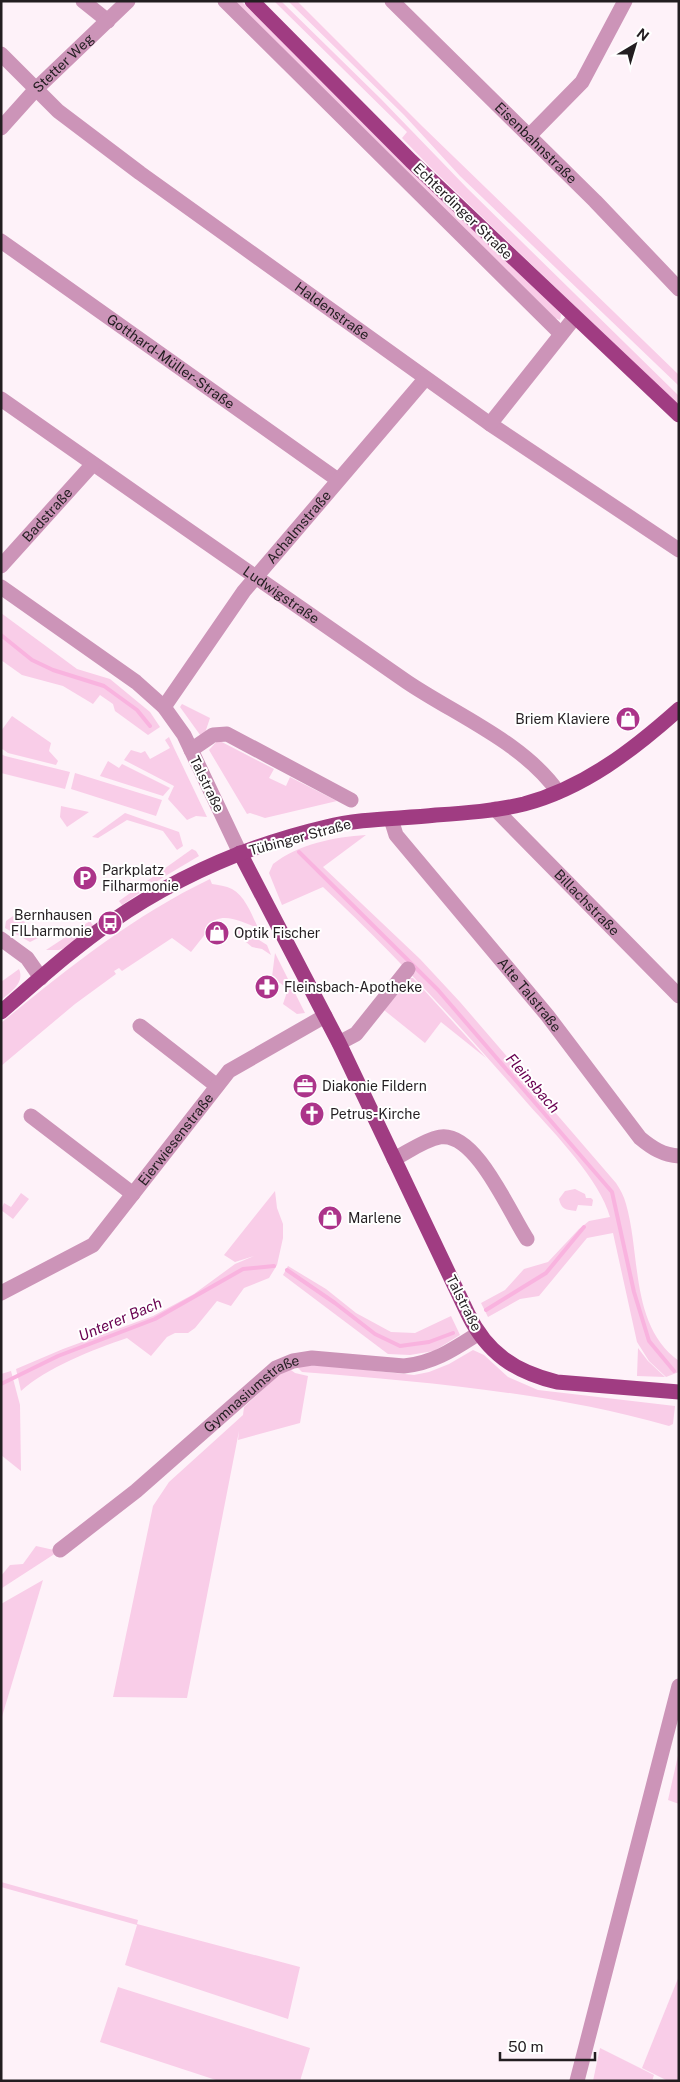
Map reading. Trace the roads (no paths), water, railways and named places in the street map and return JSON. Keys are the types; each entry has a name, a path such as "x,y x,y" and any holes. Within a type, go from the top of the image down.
{"main road":[{"name":"Echterdinger Straße","path":"252,1 390,141 679,415"},
{"name":"Tübinger Straße","path":"1,1012 110,923 150,897 190,875 240,853 328,826 356,821 495,809 522,804 558,792 609,765 679,709"},
{"name":"Talstraße","path":"240,853 339,1043 486,1344 504,1361 544,1379 557,1382 679,1392"}],"street":[{"path":"83,1 108,21"},
{"name":"Stetter Weg","path":"1,128 36,89 128,1"},
{"name":"Echterdinger Straße","path":"225,1 562,334"},
{"name":"Eisenbahnstraße","path":"392,1 628,234 679,289"},
{"path":"529,136 582,82 625,1"},
{"name":"Haldenstraße","path":"1,54 58,111 99,142 490,424 679,550"},
{"name":"Gotthard-Müller-Straße","path":"1,241 338,480"},
{"path":"490,424 574,317"},
{"name":"Achalmstraße","path":"164,707 244,591 425,378"},
{"name":"Ludwigstraße","path":"1,399 412,685 516,751 540,769 558,792"},
{"name":"Badstraße","path":"1,566 93,464"},
{"name":"Talstraße","path":"1,587 136,682 164,707 178,725 240,853"},
{"path":"191,750 213,735 227,734 351,800"},
{"name":"Billachstraße","path":"495,809 679,996"},
{"name":"Alte Talstraße","path":"392,818 396,835 548,1015 640,1138 656,1150 679,1156"},
{"path":"1,939 27,958 41,978"},
{"path":"339,1043 356,1034 408,969"},
{"name":"Eierwiesenstraße","path":"1,1293 93,1245 229,1071 325,1016"},
{"name":"Eierwiesenstraße","path":"140,1026 217,1086"},
{"name":"Eierwiesenstraße","path":"31,1116 133,1194"},
{"path":"394,1159 440,1137 450,1137 462,1143 485,1166 527,1239"},
{"name":"Gymnasiumstraße","path":"60,1550 136,1491 276,1368 293,1361 312,1358 404,1366 416,1365 437,1359 479,1333"},
{"path":"578,2081 679,1686"}],"waterway":[{"name":"Fleinsbach","path":"1,635 32,660 53,670 104,686 137,710 150,726"},
{"name":"Fleinsbach","path":"299,852 438,990 612,1192 634,1292 649,1341 674,1371"},
{"path":"486,1310 546,1273 584,1227"},
{"name":"Unterer Bach","path":"1,1384 58,1356 155,1319 243,1269 274,1266"},
{"name":"Unterer Bach","path":"287,1270 335,1303 375,1334 400,1346 429,1342 453,1333"}],"place":[{"name":"Briem Klaviere","path":"628,719"},
{"name":"Parkplatz Filharmonie","path":"85,878"},
{"name":"Bernhausen FILharmonie","path":"110,923"},
{"name":"Optik Fischer","path":"217,933"},
{"name":"Fleinsbach-Apotheke","path":"267,987"},
{"name":"Diakonie Fildern","path":"305,1086"},
{"name":"Petrus-Kirche","path":"312,1114"},
{"name":"Marlene","path":"330,1218"}]}
